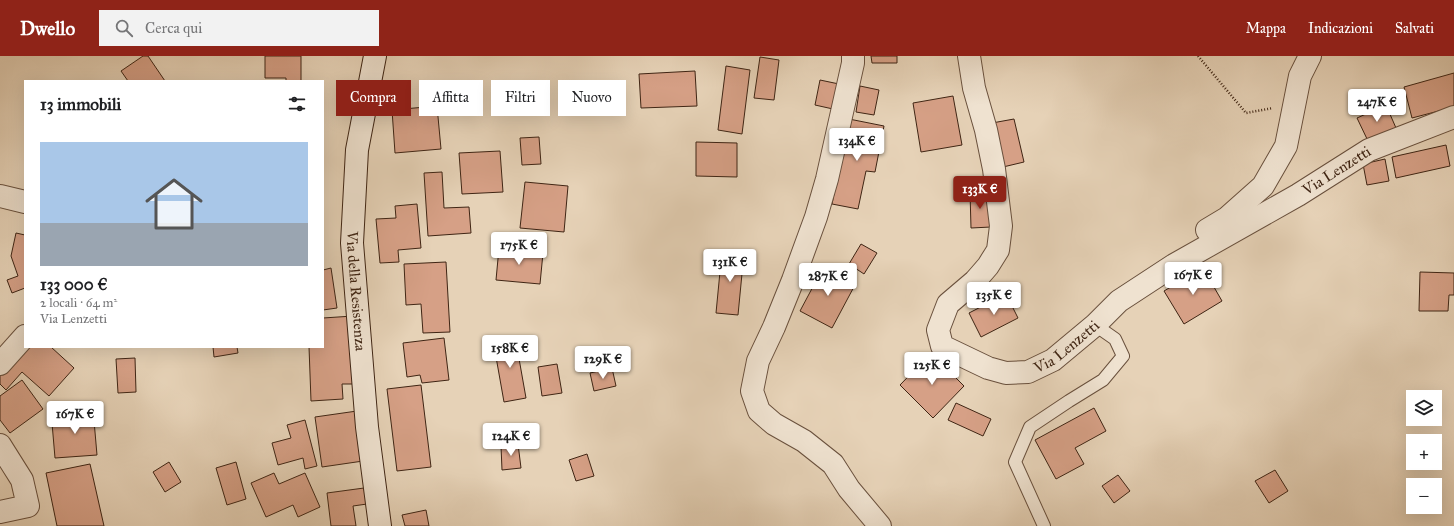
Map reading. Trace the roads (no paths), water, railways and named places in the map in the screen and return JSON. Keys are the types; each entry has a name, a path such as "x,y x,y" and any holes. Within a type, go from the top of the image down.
{"street":[{"name":"Via della Resistenza","path":"375,56 357,150 352,243 367,427 380,526"},
{"path":"853,56 853,63 840,121 816,218 788,293 758,361 752,391 759,411 774,424 804,441 833,464 849,489 880,526"},
{"name":"Via Lenzetti","path":"969,56 974,88 986,130 994,169 1002,226 998,250 988,266 948,304 938,330 942,346 988,368 1006,373 1028,372 1053,360 1095,325 1118,301 1174,265 1298,195 1370,150 1454,116"},
{"path":"1118,301 1123,285 1227,218 1263,186 1286,146 1300,76 1310,56"},
{"path":"0,196 24,202"},
{"path":"0,364 24,337"},
{"path":"0,445 22,480 28,506 0,512"}],"lane":[{"path":"1044,526 1015,462 1030,427 1069,400 1103,380 1123,356 1115,339 1095,325"}]}
